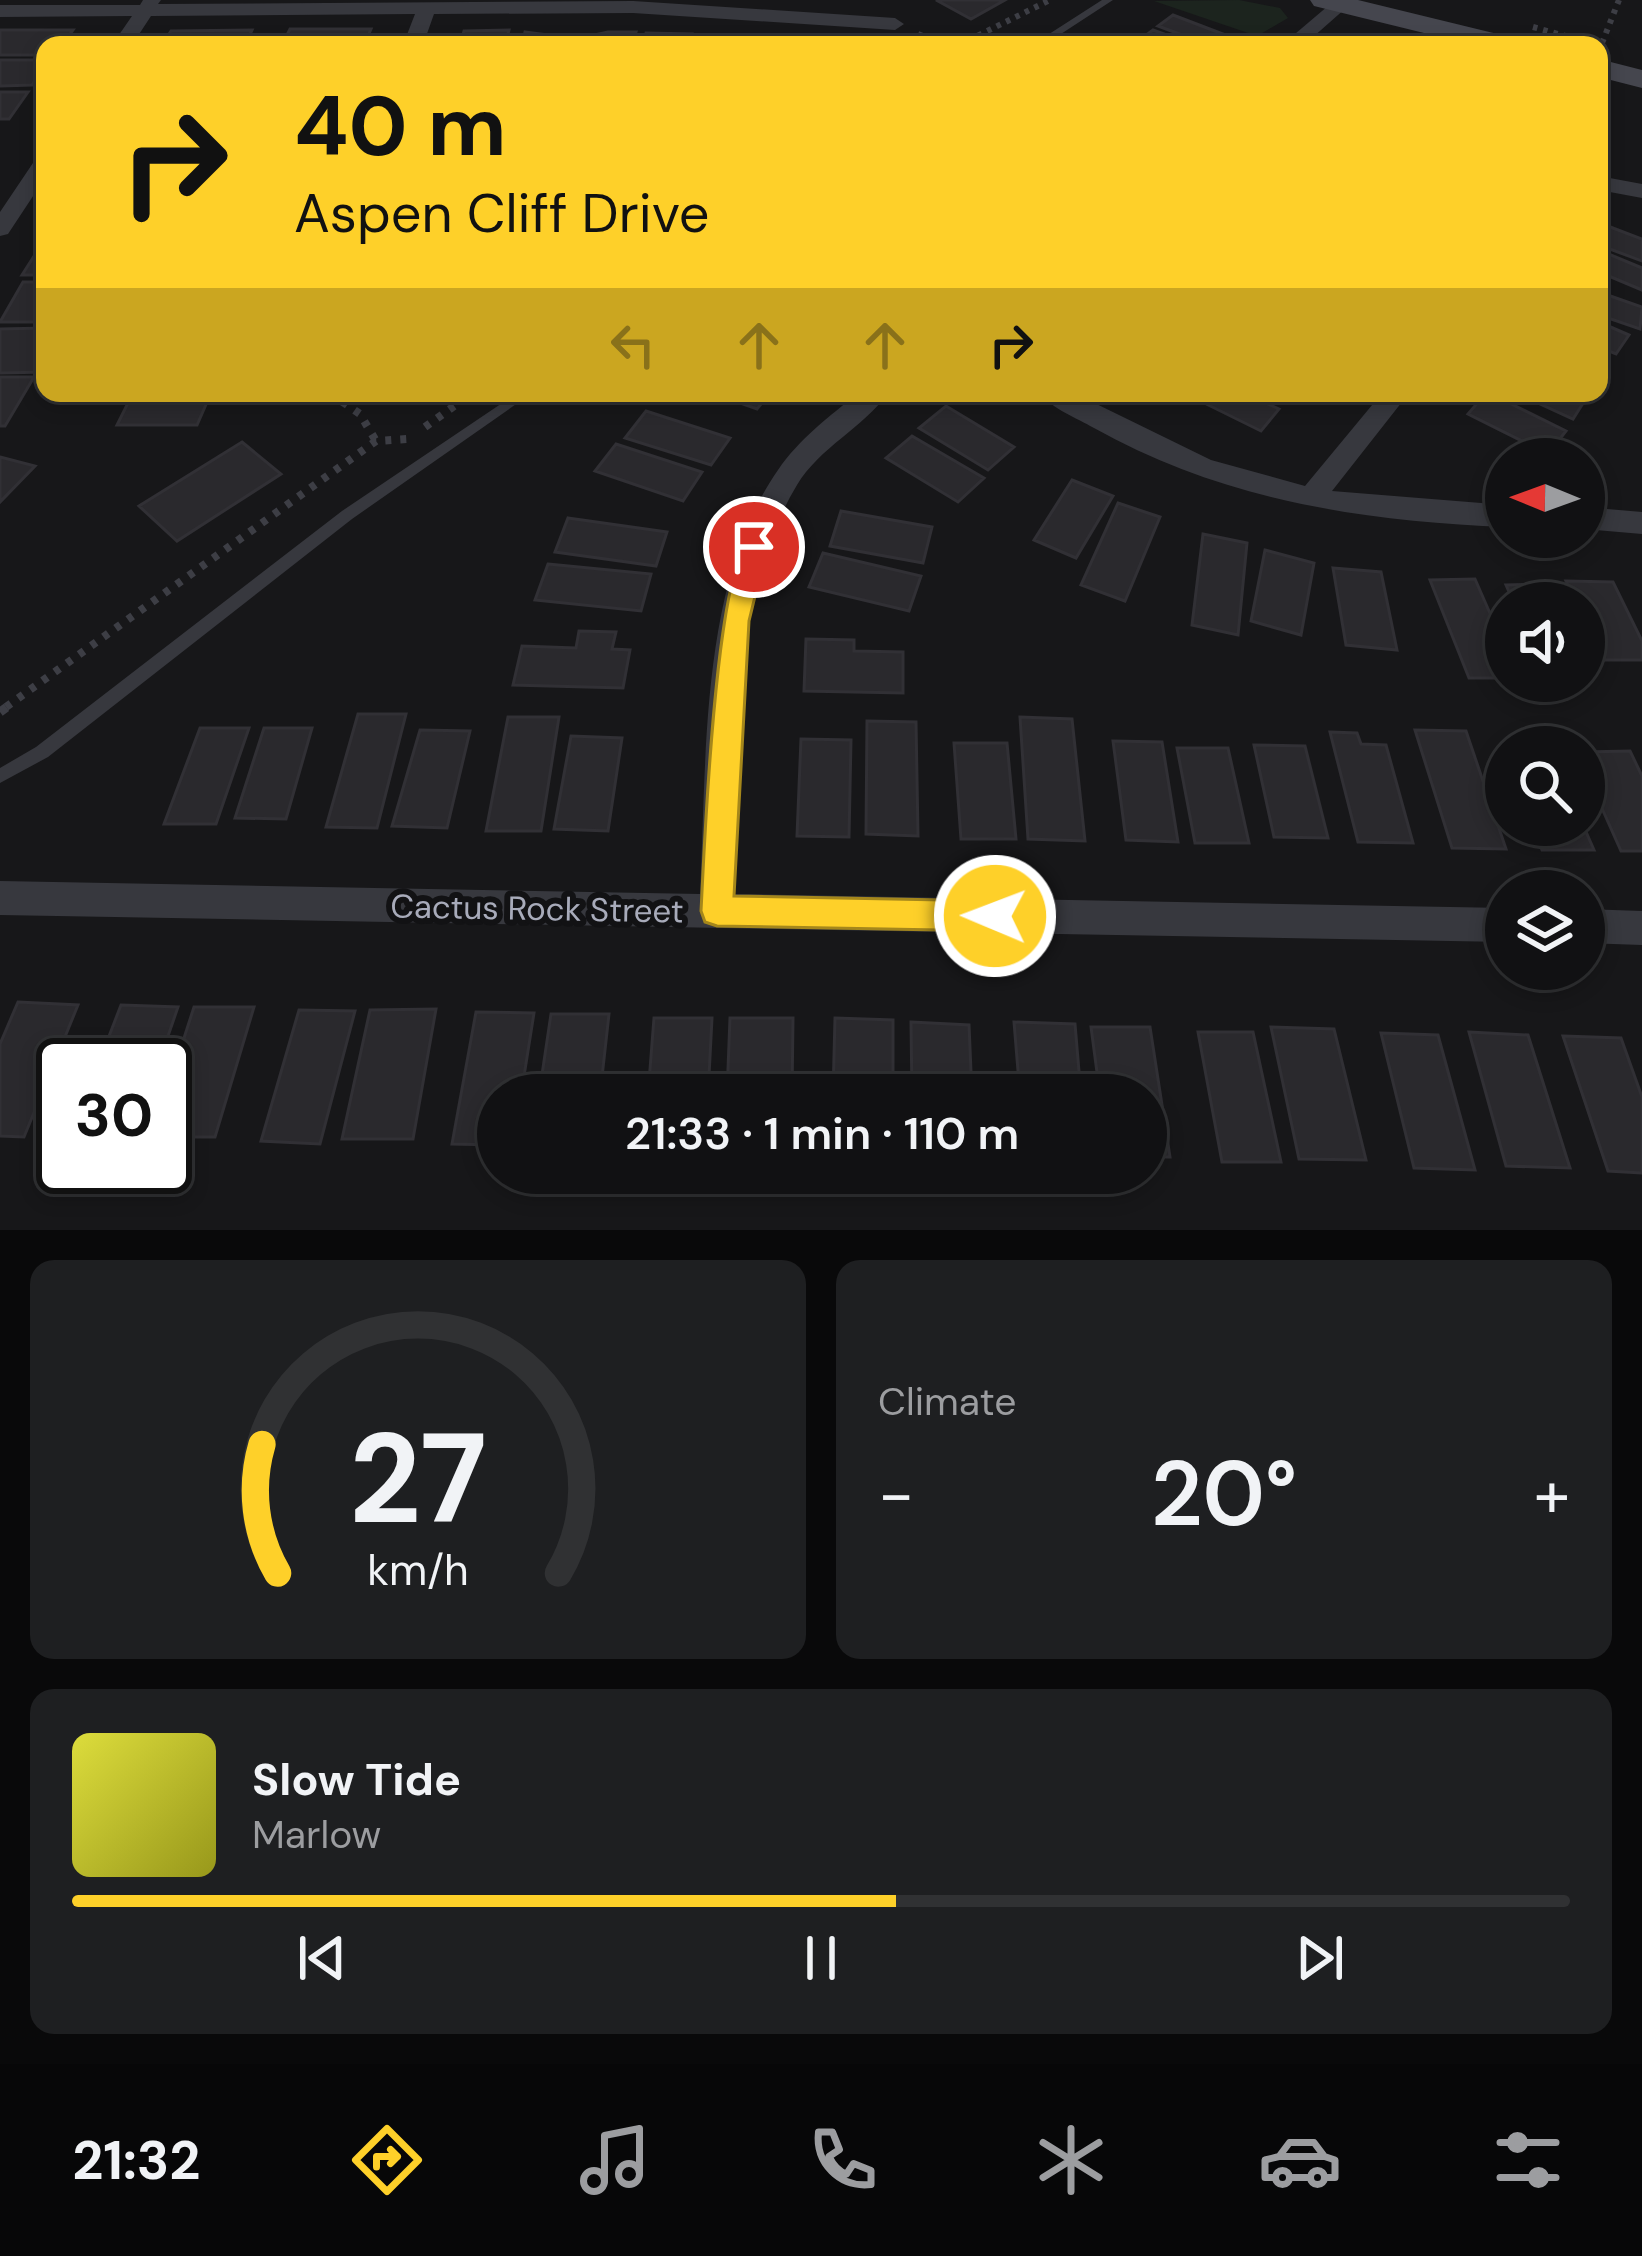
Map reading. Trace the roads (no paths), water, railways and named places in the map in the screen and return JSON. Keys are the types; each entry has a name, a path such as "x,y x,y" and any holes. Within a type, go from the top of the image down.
{"street":[{"path":"1301,36 1337,1 1473,36"},
{"path":"128,36 149,5"},
{"path":"0,10 149,5 633,7 895,24"},
{"path":"416,36 427,8"},
{"path":"1608,61 1642,79"},
{"path":"0,229 36,175"},
{"path":"1608,183 1642,191"},
{"path":"717,911 735,621 754,547 785,481 864,402"},
{"path":"1070,402 1160,450 1262,487 1371,510 1485,515"},
{"path":"1311,498 1389,402"},
{"path":"1605,520 1642,523"},
{"name":"Cactus Rock Street","path":"0,898 1485,925"},
{"path":"1605,927 1642,928"}],"lane":[{"path":"1051,36 1108,0"},
{"path":"0,776 42,752 346,515 513,402"}]}
